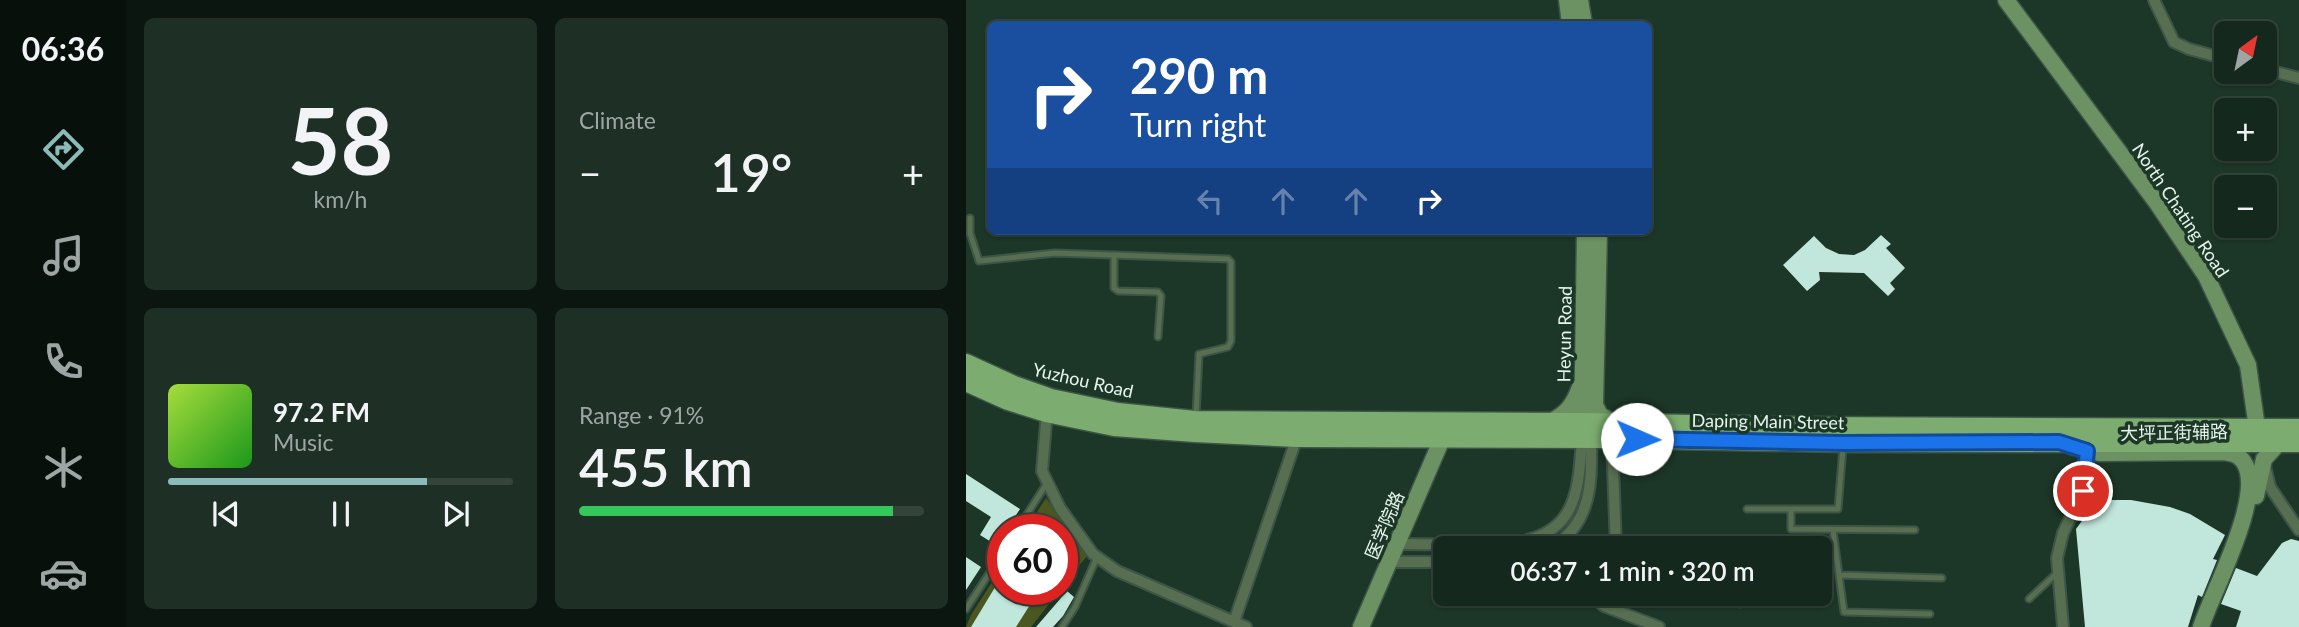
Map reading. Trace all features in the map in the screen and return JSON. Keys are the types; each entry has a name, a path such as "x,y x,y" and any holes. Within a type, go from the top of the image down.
{"main road":[{"name":"Yuzhou Road","path":"966,363 1005,381 1048,406"},
{"name":"Yuzhou Road","path":"966,382 1007,401 1048,406 1114,427 1195,426"},
{"name":"Daping Main Street","path":"1300,430 1550,422 1585,433"},
{"name":"Daping Main Street","path":"1195,426 1442,439 1612,430 1810,426 2257,428 2287,442"},
{"name":"Daping Main Street","path":"1612,430 1844,443 2287,442"}],"street":[{"path":"1567,0 1570,21"},
{"path":"1580,0 1584,21"},
{"name":"North Chating Road","path":"2006,0 2157,203 2206,276 2248,365 2257,428"},
{"path":"2154,0 2174,42 2214,56"},
{"path":"2277,72 2299,78"},
{"name":"Heyun Road","path":"1585,235 1585,433"},
{"name":"Heyun Road","path":"1599,235 1595,405 1612,430"},
{"path":"1550,422 1571,407 1583,378"},
{"path":"1048,406 1042,471 1074,529 1097,557 1117,571 1246,627"},
{"path":"1234,622 1300,430"},
{"path":"1565,536 1575,527 1589,500 1597,455 1612,430"},
{"path":"1612,430 1616,536"},
{"path":"1585,433 1591,486"},
{"path":"1396,544 1501,545 1525,542 1544,535 1564,518 1576,495 1585,433"},
{"name":"医学院路","path":"1361,627 1442,439"},
{"name":"大坪正街辅路","path":"2059,442 2087,451 2224,452 2287,442"},
{"path":"2287,442 2266,472 2270,487 2299,530"},
{"path":"2211,627 2216,607 2251,524 2261,466 2287,442"},
{"path":"2063,627 2058,572 2060,545 2083,491 2087,451"},
{"path":"2202,627 2208,604 2241,529 2248,501 2246,467 2240,457 2224,452"},
{"path":"1389,562 1433,562"},
{"path":"1604,607 1659,627"}],"lane":[{"path":"970,218 970,233 979,261 1055,253 1231,261 1231,341 1228,347 1199,354 1195,426"},
{"path":"1114,255 1114,288 1118,291 1158,292 1161,296 1158,337"},
{"path":"1746,509 1838,509 1844,443"},
{"path":"1027,514 1047,483"},
{"path":"1791,509 1791,529 1915,530"},
{"path":"1833,530 1844,612 1930,614"},
{"path":"1062,627 1075,607 1097,557"},
{"path":"2029,599 2058,572"},
{"path":"1839,575 1942,578"},
{"path":"966,609 987,577"}],"green space":[{"path":"1046,498 1057,514 1036,514"},
{"path":"1078,543 1087,556 1078,567"},
{"path":"987,590 987,605 1048,605 1031,627 966,627"}],"building":[{"path":"1881,235 1891,244 1886,248 1905,268 1890,283 1895,289 1888,296 1864,273 1819,272 1820,280 1807,291 1783,265 1814,236 1826,248 1839,254 1854,255 1865,250"},
{"path":"966,474 1020,509 1017,514 987,514 966,501"},
{"path":"2131,500 2170,507 2190,514 2225,535 2213,559 2217,560 2202,597 2198,595 2188,627 2085,627 2076,529 2095,503"},
{"path":"987,524 987,539 980,535"},
{"path":"2291,539 2299,541 2299,627 2236,627 2241,611 2221,604 2236,568 2257,576 2282,543"},
{"path":"966,557 981,567 966,590"},
{"path":"987,600 987,605 1030,605 1016,627 971,627"},
{"path":"1055,605 1069,605 1053,627 1036,627"}],"route":[{"path":"1637,439 1844,443 2059,442 2087,451 2083,491"}]}
